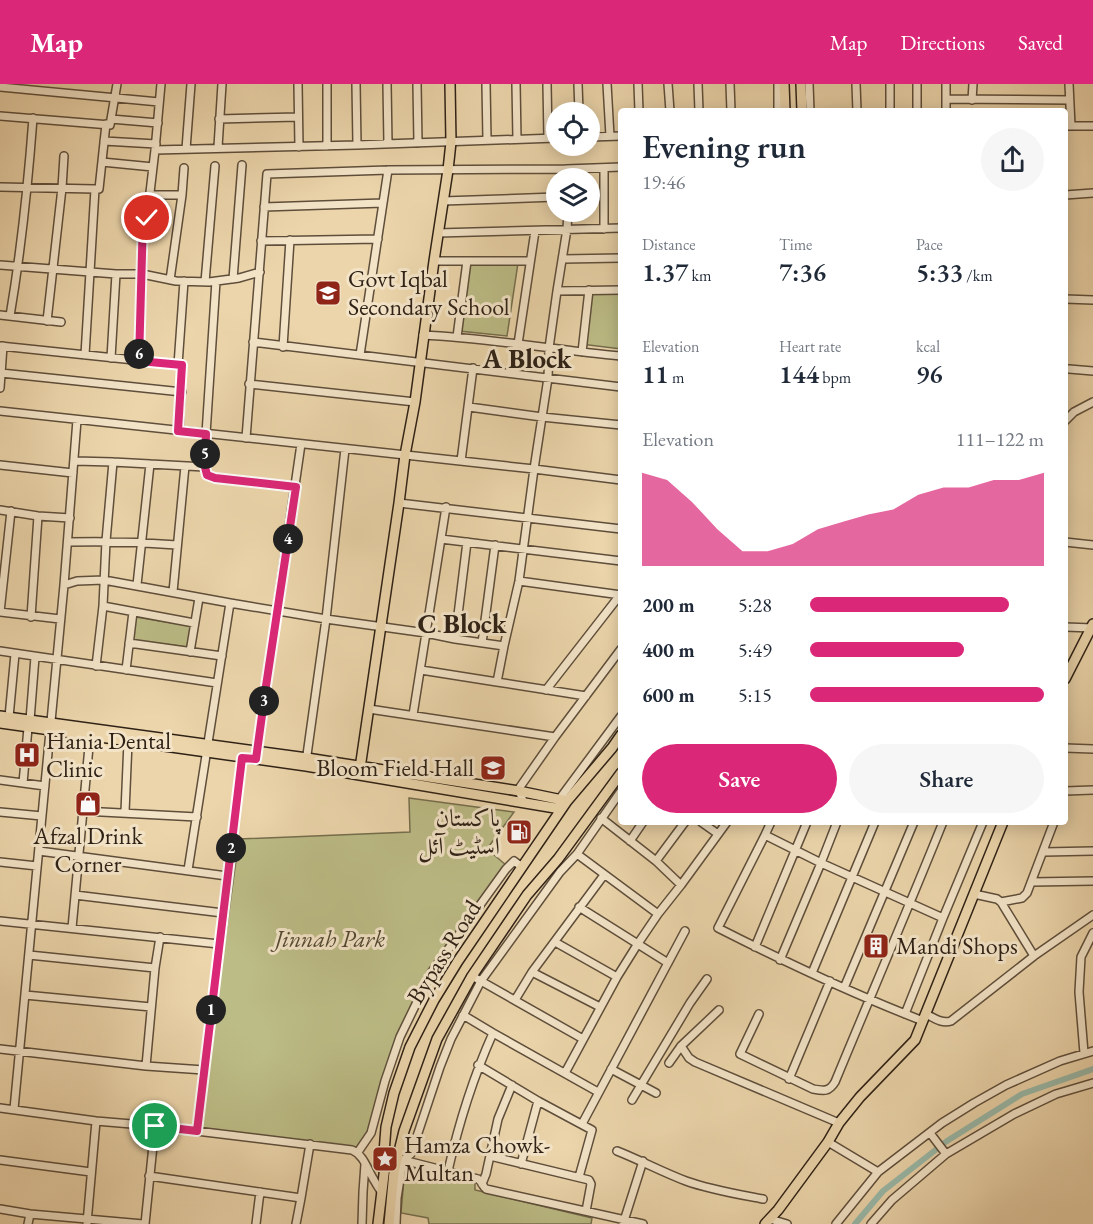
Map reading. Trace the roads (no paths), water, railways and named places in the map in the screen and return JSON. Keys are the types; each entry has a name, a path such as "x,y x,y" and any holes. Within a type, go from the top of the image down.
{"main road":[{"path":"360,771 448,170 451,142 450,84"},
{"path":"784,84 785,108"},
{"path":"801,84 802,108"},
{"path":"1069,660 1092,627"},
{"path":"3,718 29,724 306,762 524,803 560,804"},
{"path":"50,727 128,742 207,748 242,758 257,755"},
{"name":"Bypass Road","path":"378,1224 383,1193 386,1127 394,1093 410,1047 434,1000 458,961 522,867 560,804 618,739"},
{"path":"360,771 519,791 560,804"},
{"path":"389,1224 394,1172 404,1131 437,1039 477,979 527,895 596,819 618,779"},
{"path":"768,1221 860,1097 915,1040 1001,825"},
{"path":"384,1153 399,1159"}],"street":[{"path":"0,187 99,189 104,141 117,84"},
{"path":"139,361 143,218 147,218 161,84"},
{"path":"186,149 191,84"},
{"path":"218,147 222,84"},
{"path":"298,84 299,147"},
{"path":"327,84 327,146"},
{"path":"356,84 357,146"},
{"path":"387,84 388,144"},
{"path":"417,84 418,143"},
{"path":"486,84 487,140"},
{"path":"516,84 517,140"},
{"path":"547,84 547,102"},
{"path":"578,84 579,102"},
{"path":"608,84 610,136"},
{"path":"638,84 639,108"},
{"path":"668,84 670,108"},
{"path":"698,84 699,108"},
{"path":"730,84 730,108"},
{"path":"778,84 778,108"},
{"path":"809,84 810,108"},
{"path":"856,84 857,108"},
{"path":"890,84 890,108"},
{"path":"917,84 917,108"},
{"path":"946,84 946,108"},
{"path":"972,100 973,84"},
{"path":"1070,84 1068,126 1093,126"},
{"path":"0,87 159,102"},
{"path":"946,99 1069,100"},
{"path":"0,116 158,123"},
{"path":"219,118 298,117"},
{"path":"10,316 28,188 33,118"},
{"path":"600,136 618,136"},
{"path":"104,141 186,149 357,146 546,138"},
{"path":"47,321 64,156"},
{"path":"102,162 153,167"},
{"path":"233,279 242,165"},
{"path":"205,282 215,166"},
{"path":"600,168 618,167"},
{"path":"170,280 184,168"},
{"path":"603,168 604,229"},
{"path":"246,438 267,174 388,170 546,169"},
{"path":"360,356 388,170"},
{"path":"85,355 95,189"},
{"path":"1068,195 1093,193"},
{"path":"150,195 182,195"},
{"path":"443,201 546,197"},
{"path":"264,207 383,203"},
{"path":"497,682 519,581 567,222"},
{"path":"438,233 618,228"},
{"path":"518,344 535,231"},
{"path":"261,241 378,239"},
{"path":"283,347 290,240"},
{"path":"563,259 618,258"},
{"path":"434,261 530,261"},
{"path":"457,337 467,261"},
{"path":"0,265 142,274 170,280 205,282 233,279 260,272"},
{"path":"111,358 116,274"},
{"path":"178,365 184,281"},
{"path":"216,281 206,434 205,467 207,475 296,487"},
{"path":"582,352 589,290"},
{"path":"557,291 618,290"},
{"path":"1068,300 1093,300"},
{"path":"0,315 60,322"},
{"path":"423,335 618,356"},
{"path":"253,342 618,387"},
{"path":"0,388 1,346 182,365 178,431"},
{"path":"461,462 473,368"},
{"path":"1069,369 1093,371"},
{"path":"1,373 182,393"},
{"path":"249,384 415,402"},
{"path":"1068,417 1093,402"},
{"path":"469,407 618,425"},
{"path":"0,411 618,480"},
{"path":"14,1109 68,542 77,420"},
{"path":"257,755 302,444"},
{"path":"306,762 326,619 345,449"},
{"path":"75,461 205,467"},
{"path":"96,666 103,606 113,462"},
{"path":"137,585 150,464"},
{"path":"0,465 73,473"},
{"path":"173,592 185,466"},
{"path":"399,503 618,529"},
{"path":"413,715 446,507"},
{"path":"0,510 70,518"},
{"path":"10,512 0,612 60,618"},
{"path":"31,616 38,516"},
{"path":"441,539 618,561"},
{"path":"68,542 106,541 177,545"},
{"path":"1068,542 1093,545"},
{"path":"455,639 467,543"},
{"path":"482,643 495,546"},
{"path":"64,585 77,581 104,580 326,619 504,646"},
{"path":"519,581 618,595"},
{"path":"190,652 199,598"},
{"path":"546,690 618,598"},
{"path":"188,870 230,603"},
{"path":"103,606 194,623"},
{"path":"126,670 133,612"},
{"path":"1068,627 1092,627"},
{"path":"129,643 222,656"},
{"path":"0,651 217,683"},
{"path":"524,803 519,791 520,787 618,653"},
{"path":"3,718 15,654"},
{"path":"22,783 35,657"},
{"path":"420,669 586,696"},
{"path":"369,709 555,737"},
{"path":"560,804 618,720"},
{"path":"72,928 90,736"},
{"path":"125,812 128,742"},
{"path":"1068,748 1093,749"},
{"path":"197,1131 242,758"},
{"path":"0,780 45,786"},
{"path":"1068,792 1093,790"},
{"path":"399,1159 411,1154 440,1067 477,979 576,854 596,819 618,794"},
{"path":"83,811 197,817"},
{"path":"0,812 42,816"},
{"path":"596,819 656,861 681,885"},
{"path":"630,841 641,825"},
{"path":"656,861 683,825"},
{"path":"704,825 718,834"},
{"path":"565,1073 600,1007 637,945 725,825"},
{"path":"770,825 718,928 780,960 905,1014 946,1023 951,1021 1034,956 1093,915"},
{"path":"755,947 806,825"},
{"path":"780,960 836,825"},
{"path":"812,973 874,825"},
{"path":"844,988 913,825"},
{"path":"759,1014 740,1054 813,1089 831,1088 942,825"},
{"path":"905,1014 982,825"},
{"path":"1001,902 1022,898 1027,893 1053,825"},
{"path":"765,836 943,918"},
{"path":"39,851 227,876"},
{"path":"1044,852 1093,851"},
{"path":"576,854 658,914"},
{"path":"358,1152 371,1133 400,1038 431,973 506,869 514,861 522,867"},
{"path":"0,862 37,866"},
{"path":"515,1000 532,972 604,875"},
{"path":"1032,882 1093,880"},
{"path":"974,894 1001,902 1034,956"},
{"path":"75,895 223,913"},
{"path":"579,908 668,963"},
{"path":"0,921 219,944"},
{"path":"582,1124 685,931"},
{"path":"1084,1053 1078,992 1081,957 1093,934"},
{"path":"146,1066 160,938"},
{"path":"555,942 617,977"},
{"path":"29,955 155,968"},
{"path":"532,972 600,1007"},
{"path":"477,979 583,1039"},
{"path":"632,1100 649,1069 707,979"},
{"path":"789,1079 830,981"},
{"path":"25,994 152,1007"},
{"path":"669,1063 681,1046 719,1011"},
{"path":"463,1015 598,1092"},
{"path":"448,1171 458,1126 478,1065 493,1034"},
{"path":"681,1046 689,1058 695,1062 839,1123"},
{"path":"0,1049 146,1066 204,1070"},
{"path":"836,1224 878,1172 974,1103 1006,1085 1060,1061 1093,1051"},
{"path":"478,1065 592,1130 579,1177"},
{"path":"611,1069 656,1093"},
{"path":"871,1224 892,1200 945,1153 1056,1094 1093,1083"},
{"path":"482,1184 498,1119 512,1085"},
{"path":"521,1164 538,1101"},
{"path":"0,1108 352,1150 358,1152 383,1193"},
{"path":"87,1222 96,1121"},
{"path":"0,1209 87,1222 144,1224 155,1126"},
{"path":"930,1133 945,1153"},
{"path":"828,1142 878,1172"},
{"path":"296,1224 310,1144"},
{"path":"617,1151 707,1188 763,1199"},
{"path":"490,1156 591,1181 586,1211"},
{"path":"399,1159 478,1179 486,1189 586,1211 623,1222 643,1224"},
{"path":"396,1224 399,1159"},
{"path":"0,1160 91,1172"},
{"path":"623,1222 643,1161"},
{"path":"362,1224 365,1162"},
{"path":"149,1176 301,1198"},
{"path":"256,1224 260,1192"},
{"path":"28,1224 30,1214"},
{"path":"768,1221 787,1224"}],"waterway":[{"path":"855,1224 883,1191 947,1141 1022,1094 1093,1069"}],"place":[{"name":"Govt Iqbal Secondary School","path":"328,293"},
{"name":"Hania Dental Clinic","path":"27,755"},
{"name":"Bloom Field Hall","path":"493,768"},
{"name":"Afzal Drink Corner","path":"88,804"},
{"name":"پاکستان اسٹیٹ آئل","path":"519,832"},
{"name":"Mandi Shops","path":"876,946"},
{"name":"Hamza Chowk- Multan","path":"385,1159"}],"district":[{"name":"A Block","path":"527,359"},
{"name":"C Block","path":"462,624"}],"park label":[{"name":"Jinnah Park","path":"330,939"}]}
